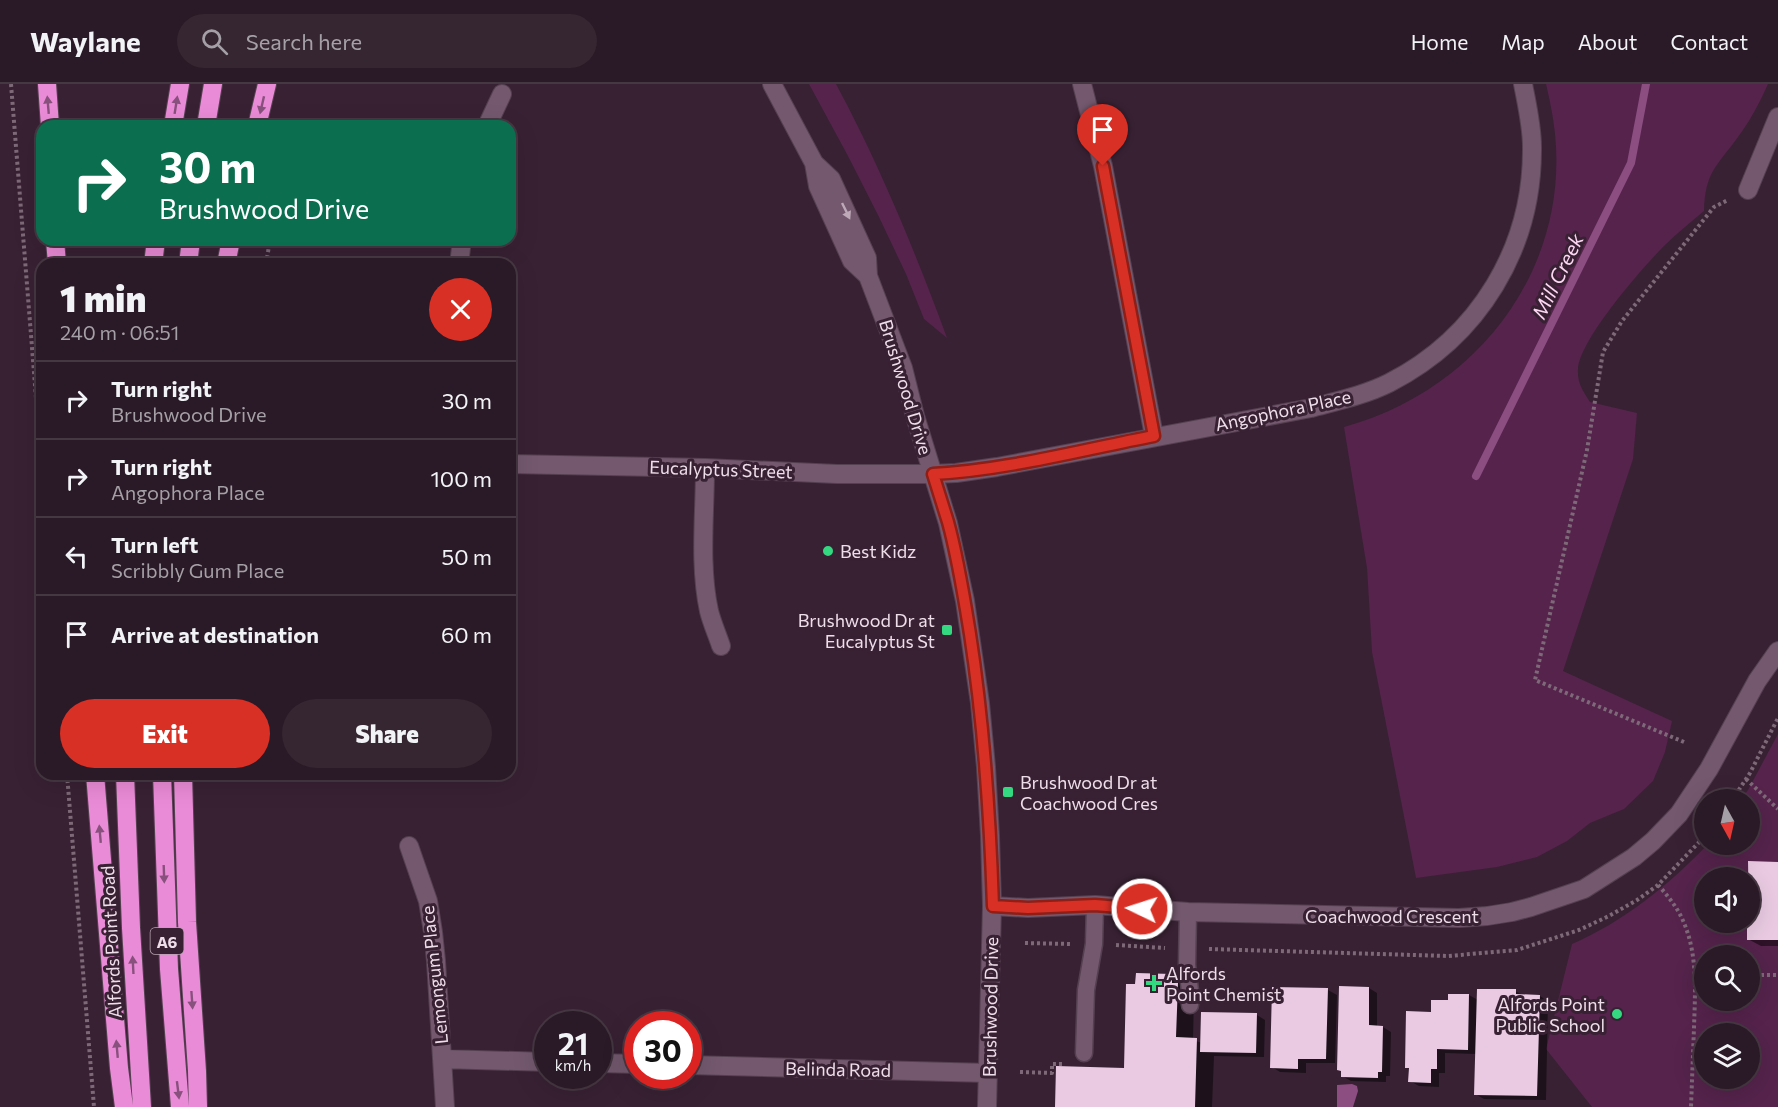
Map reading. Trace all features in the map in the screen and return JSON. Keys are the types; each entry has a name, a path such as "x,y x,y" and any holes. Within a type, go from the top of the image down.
{"highway":[{"path":"46,84 49,120"},
{"path":"174,120 180,84"},
{"path":"207,120 213,84"},
{"path":"258,120 267,84"},
{"path":"95,780 124,1107"},
{"name":"Alfords Point Road","path":"125,780 130,928 142,1107"},
{"name":"A6","path":"162,780 169,969 180,1107"},
{"path":"183,780 187,912 198,1107"}],"street":[{"name":"Brushwood Drive","path":"772,84 814,163 818,186 852,261 868,276 903,368 915,416 948,523 965,601 986,767 993,906 987,1107"},
{"path":"1083,84 1105,176 1154,436"},
{"name":"Angophora Place","path":"933,474 997,467 1311,408 1350,398 1388,384 1424,363 1455,338 1498,284 1524,219 1533,146 1523,84"},
{"path":"490,120 502,94"},
{"path":"1748,190 1778,117"},
{"name":"Eucalyptus Street","path":"516,464 705,468 837,474 933,474"},
{"path":"705,468 706,584 709,609 721,646"},
{"name":"Coachwood Crescent","path":"993,906 1028,908 1095,905 1188,912 1404,917 1478,917 1531,907 1584,889 1634,857 1653,841 1679,814 1709,769 1757,681 1778,651"},
{"name":"Lemongum Place","path":"409,846 428,901 433,932 445,1107"},
{"path":"442,1059 534,1062"},
{"name":"Belinda Road","path":"702,1065 988,1073"}],"lane":[{"path":"1084,1053 1086,990 1094,944 1095,905"},
{"path":"1188,912 1187,965 1190,1005"}],"path":[{"path":"11,84 36,398"},
{"path":"1683,742 1535,680 1587,450 1603,352 1622,321 1714,207 1748,190"},
{"path":"1739,789 1778,718"},
{"path":"1746,778 1778,809"},
{"path":"67,780 94,1107"},
{"path":"1658,885 1680,913 1690,940 1694,964 1691,1107"},
{"path":"1760,975 1778,975"},
{"path":"1020,1072 1049,1073"}],"shaded area":[{"path":"809,84 836,84 896,209 947,338 924,319 879,217"},
{"path":"1546,84 1768,84 1747,124 1714,170 1707,187 1704,211 1665,245 1628,286 1589,340 1581,356 1578,369 1580,383 1590,402 1637,413 1633,459 1563,671 1672,721 1665,752 1653,781 1624,809 1590,823 1567,841 1537,857 1497,867 1416,878 1372,652 1367,568 1344,427 1390,411 1431,388 1468,359 1500,324 1525,285 1544,242 1554,196 1556,147"},
{"path":"1778,734 1778,1107 1592,1107 1546,1049 1572,944 1627,914 1697,855 1760,855 1760,789 1749,789"},
{"path":"1337,1085 1357,1086 1358,1091 1353,1107 1337,1107"}],"building":[{"path":"1748,861 1778,862 1778,940 1747,940 1747,933 1760,933 1760,867 1748,867"},
{"path":"1136,973 1172,974 1172,983 1178,983 1176,1037 1197,1038 1195,1107 1055,1107 1056,1066 1124,1068 1126,984 1135,984"},
{"path":"1339,986 1369,987 1369,1025 1383,1026 1382,1072 1378,1072 1378,1078 1341,1077 1341,1071 1337,1070"},
{"path":"1272,987 1328,988 1326,1059 1298,1059 1298,1069 1270,1068"},
{"path":"1477,989 1516,989 1516,994 1540,995 1537,1096 1474,1095"},
{"path":"1448,994 1469,994 1468,1050 1437,1049 1437,1069 1431,1069 1431,1083 1408,1082 1409,1068 1405,1068 1406,1011 1431,1012 1431,1000 1448,1000"},
{"path":"1201,1012 1257,1013 1256,1053 1200,1052"}],"waterway":[{"name":"Mill Creek","path":"1476,476 1631,163 1646,84"}],"place":[{"name":"Best Kidz","path":"828,551"},
{"name":"Brushwood Dr at Eucalyptus St","path":"947,630"},
{"name":"Brushwood Dr at Coachwood Cres","path":"1008,792"},
{"name":"Alfords Point Chemist","path":"1154,983"},
{"name":"Alfords Point Public School","path":"1617,1014"}],"route":[{"path":"1103,166 1154,436 997,467 933,474 948,523 965,601 975,666 986,767 993,906 1028,908 1095,905 1142,909"}]}
